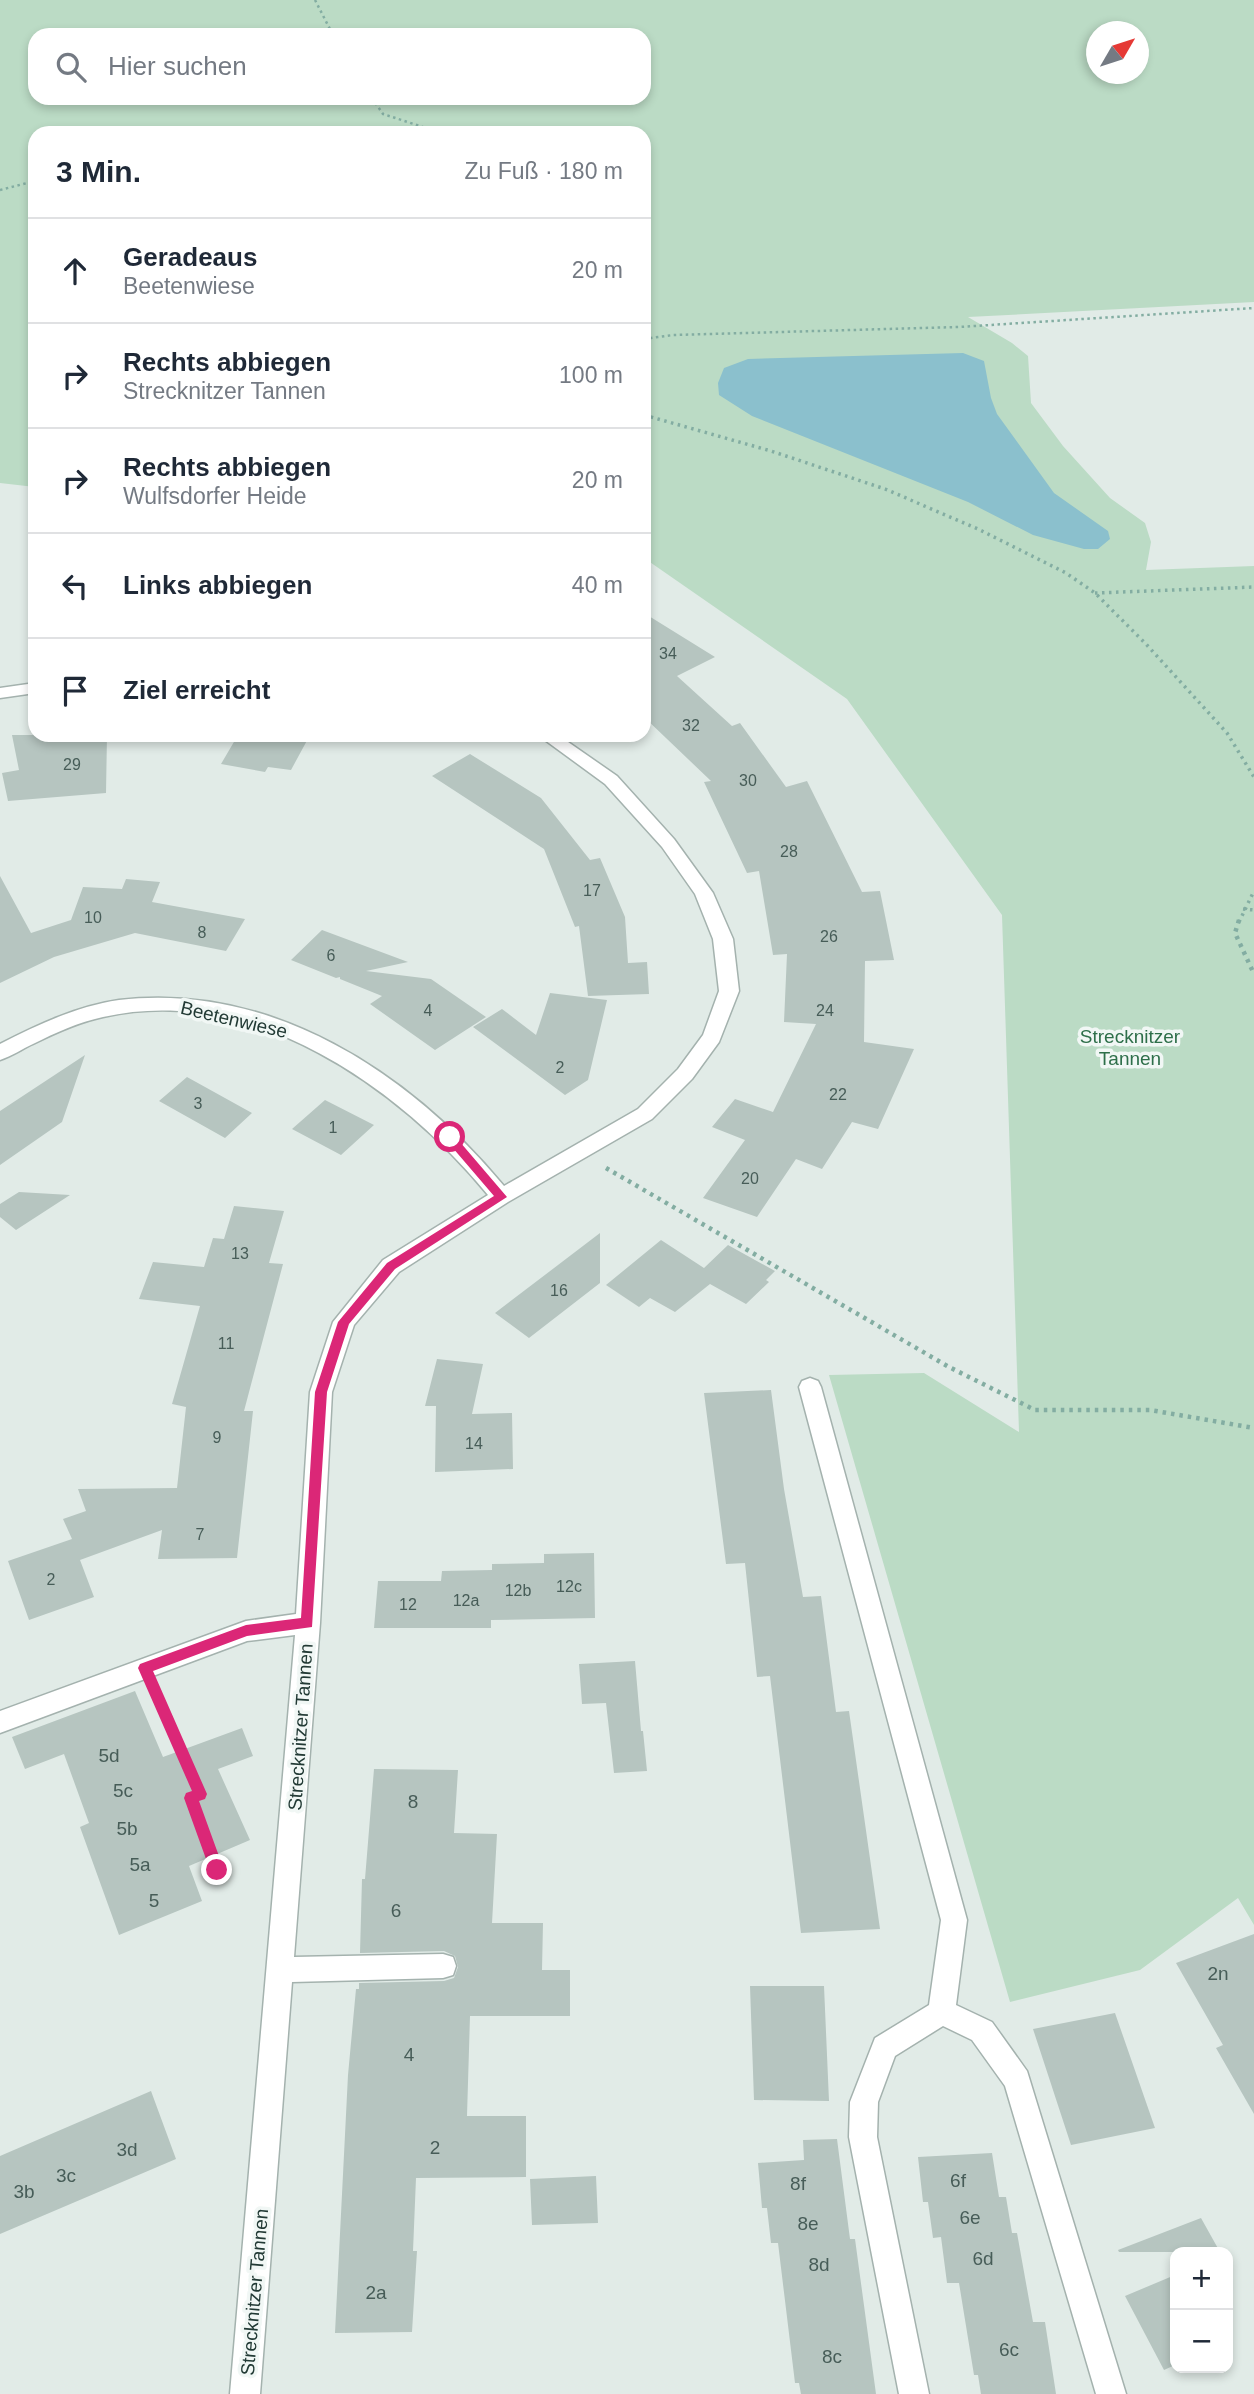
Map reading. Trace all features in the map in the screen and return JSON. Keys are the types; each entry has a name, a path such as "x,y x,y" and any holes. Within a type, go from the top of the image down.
{"street":[{"path":"0,693 28,689"},
{"name":"Strecknitzer Tannen","path":"245,2394 308,1623 321,1392 344,1322 391,1266 501,1197 645,1114 685,1074 712,1037 729,991 723,939 704,892 668,843 611,780 557,742"},
{"name":"Beetenwiese","path":"0,1054 43,1030 117,1007 186,1003 280,1025 363,1067 450,1137 501,1197"},
{"path":"810,1387 954,1920 942,2012"},
{"path":"0,1722 246,1631 308,1623"},
{"path":"281,1970 443,1966"},
{"path":"914,2394 863,2137 864,2102 885,2047 942,2012"},
{"path":"942,2012 982,2031 1017,2080 1111,2394"}],"path":[{"path":"315,0 329,28"},
{"path":"377,105 383,114 420,126"},
{"path":"0,190 28,183"},
{"path":"651,339 673,335 959,327 1254,309"},
{"path":"651,417 759,447 884,489 989,535 1066,573 1095,593 1146,644 1227,733 1254,777"},
{"path":"1095,593 1254,587"},
{"path":"1254,891 1243,909 1235,933 1254,974"},
{"path":"1243,909 1254,910"},
{"path":"581,1153 949,1367 1035,1410 1150,1410 1254,1428"},
{"path":"145,1668 200,1794 191,1798 217,1870"}],"green space":[{"path":"0,0 1254,0 1254,302 968,317 1012,343 1028,356 1031,403 1063,446 1110,498 1145,523 1151,542 1146,570 1254,566 1254,1925 1238,1898 1140,1970 1010,2002 829,1375 924,1373 1019,1432 1002,915 847,699 651,563 651,126 28,126 28,486 0,483"}],"water":[{"path":"963,353 984,361 997,414 1054,493 1108,531 1110,539 1098,549 1084,549 1033,535 968,502 752,416 719,395 718,383 724,368 748,359"}],"building":[{"path":"651,617 715,657 677,676 732,726 740,723 786,787 807,781 862,892 880,891 894,960 865,961 864,1042 914,1049 878,1129 852,1122 822,1169 796,1159 757,1217 703,1198 745,1140 712,1127 735,1099 773,1112 816,1024 784,1022 787,954 773,955 759,871 747,873 704,782 711,781 651,724"},
{"path":"12,735 28,735 28,742 107,742 106,793 8,801 2,773 19,770"},
{"path":"234,742 306,742 291,770 268,767 265,772 221,764"},
{"path":"470,754 541,798 590,860 600,858 625,917 628,963 647,962 649,994 588,996 579,926 575,927 544,849 432,776"},
{"path":"0,876 31,933 71,920 83,887 122,889 126,879 160,882 152,902 245,919 226,951 135,933 54,957 0,983"},
{"path":"322,930 408,962 366,971 431,979 486,1017 435,1050 370,1004 382,996 340,977 336,978 291,960"},
{"path":"550,993 607,1000 588,1080 565,1095 473,1027 502,1009 536,1035"},
{"path":"85,1055 62,1122 0,1165 0,1111"},
{"path":"187,1077 252,1113 225,1138 159,1101"},
{"path":"325,1100 374,1125 341,1155 292,1129"},
{"path":"19,1192 70,1195 16,1230 0,1217 0,1204"},
{"path":"234,1206 284,1211 269,1263 283,1264 244,1411 253,1411 237,1558 158,1559 162,1530 80,1560 94,1597 29,1620 8,1561 72,1539 63,1519 86,1511 78,1489 177,1488 186,1407 172,1404 200,1306 139,1299 153,1262 204,1267 213,1238 224,1239"},
{"path":"600,1233 600,1283 529,1338 495,1313"},
{"path":"661,1240 704,1268 728,1245 775,1271 766,1280 769,1282 746,1304 710,1284 675,1312 650,1298 639,1307 606,1285"},
{"path":"437,1359 483,1364 472,1414 512,1413 513,1469 435,1472 436,1406 425,1406"},
{"path":"771,1390 784,1489 803,1597 821,1596 836,1712 849,1711 880,1929 801,1933 770,1676 757,1677 745,1563 726,1564 704,1393"},
{"path":"594,1553 595,1618 491,1620 491,1628 374,1628 378,1581 441,1581 442,1571 492,1570 492,1564 544,1563 544,1554"},
{"path":"635,1661 647,1771 614,1773 606,1703 582,1704 579,1664"},
{"path":"135,1691 163,1757 242,1728 253,1756 218,1769 250,1840 189,1866 202,1901 119,1935 80,1827 89,1823 64,1754 25,1769 12,1737"},
{"path":"374,1769 458,1770 454,1833 497,1834 492,1923 543,1923 542,1970 570,1970 570,2016 470,2016 467,2116 526,2116 526,2177 416,2178 413,2251 417,2251 412,2332 335,2333 348,2075 356,1989 359,1989 359,1983 444,1981 454,1978 458,1967 455,1956 444,1951 360,1953 362,1879 365,1879"},
{"path":"1254,1934 1254,2114 1216,2048 1223,2045 1176,1963"},
{"path":"750,1986 824,1986 829,2101 754,2100"},
{"path":"1115,2013 1155,2128 1071,2145 1033,2029"},
{"path":"151,2091 176,2159 0,2234 0,2156"},
{"path":"837,2139 850,2239 855,2239 876,2394 801,2394 799,2383 795,2383 778,2243 771,2243 767,2208 762,2208 758,2163 804,2160 803,2140"},
{"path":"992,2153 999,2197 1006,2197 1012,2233 1017,2233 1033,2322 1045,2322 1056,2394 981,2394 978,2375 974,2375 959,2283 947,2283 941,2237 933,2238 928,2202 923,2202 918,2157"},
{"path":"596,2176 598,2223 532,2225 530,2179"},
{"path":"1201,2218 1217,2247 1170,2247 1170,2252 1118,2250"},
{"path":"1170,2277 1170,2367 1164,2370 1125,2296"}],"route":[{"path":"217,1870 191,1798 200,1794 145,1668 246,1631 308,1623 321,1392 344,1322 391,1266 501,1197 450,1137"}]}
